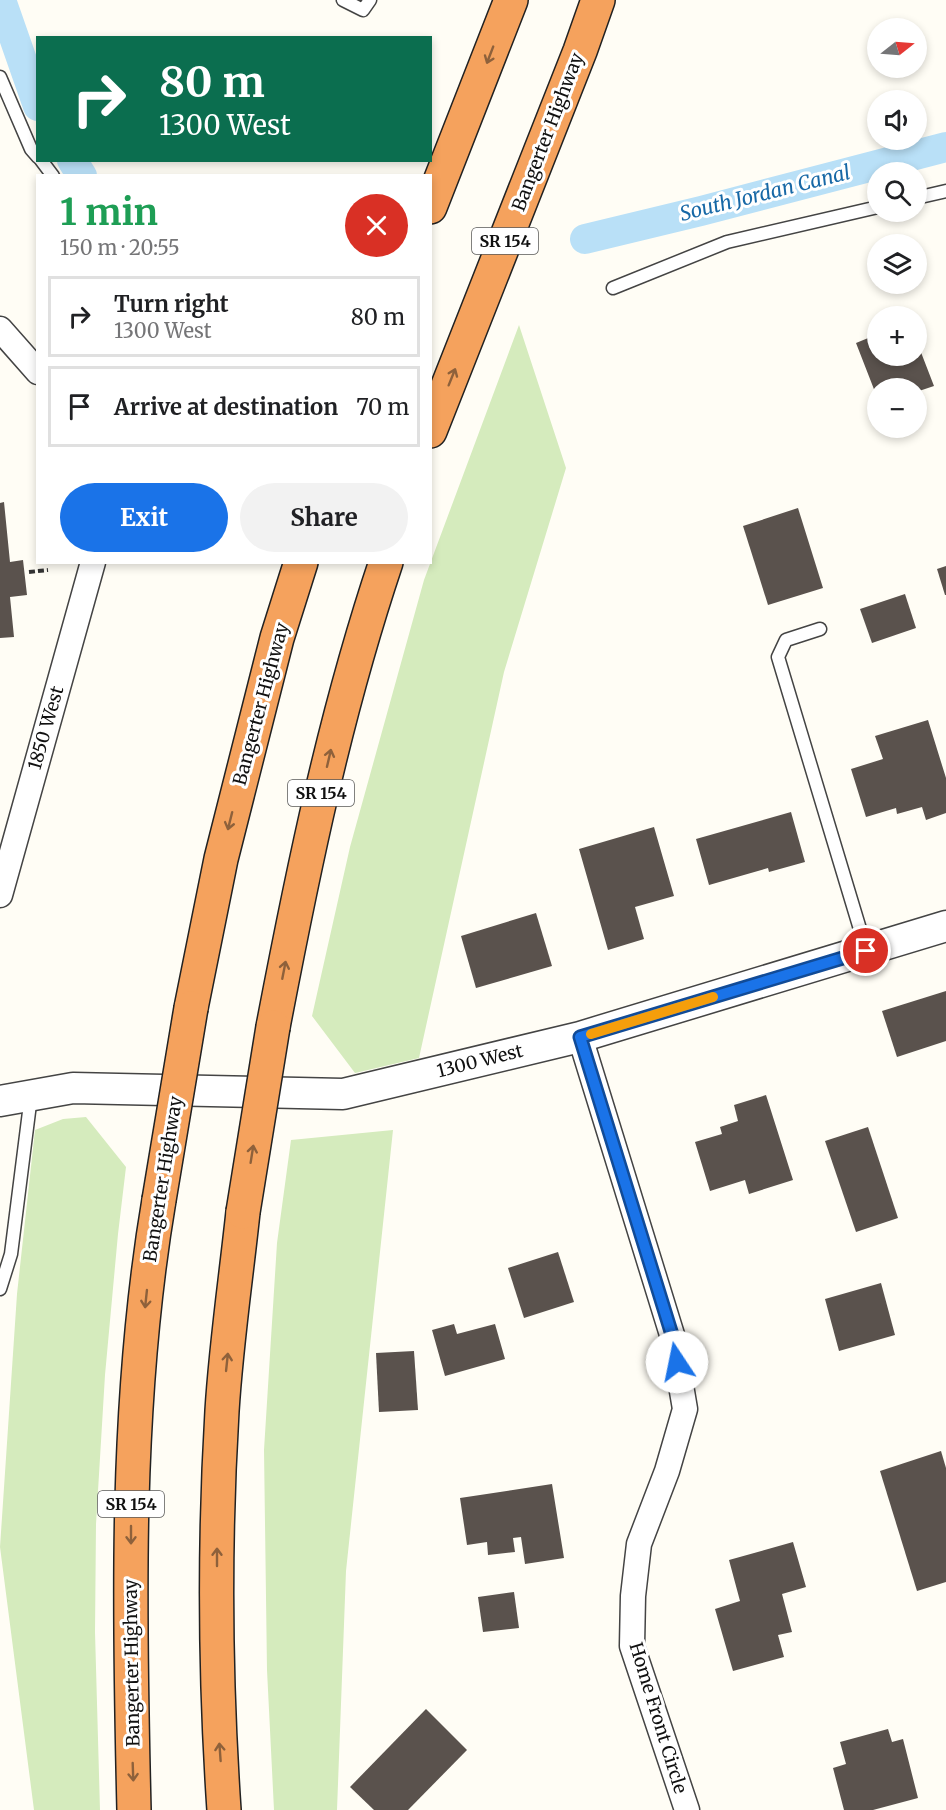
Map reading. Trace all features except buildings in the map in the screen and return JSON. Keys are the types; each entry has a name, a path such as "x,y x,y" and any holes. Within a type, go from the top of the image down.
{"highway":[{"path":"432,202 511,0"},
{"name":"Bangerter Highway","path":"432,426 598,0"},
{"path":"580,51 605,0"},
{"name":"Bangerter Highway","path":"134,1810 130,1674 131,1484 142,1337 152,1243 191,1008 221,859 277,638 300,564"},
{"name":"SR 154","path":"224,1810 218,1729 216,1549 222,1409 243,1212 273,1027 300,883 333,742 385,564"}],"street":[{"path":"0,329 36,370"},
{"name":"1850 West","path":"0,895 92,564"},
{"name":"1300 West","path":"0,1101 73,1088 343,1094 580,1037 946,926"},
{"name":"Home Front Circle","path":"580,1037 673,1338 685,1409 666,1471 639,1544 633,1596 633,1646 687,1810"}],"lane":[{"path":"343,0 363,10 370,0"},
{"path":"0,77 31,149 36,155"},
{"path":"927,195 946,191"},
{"path":"613,288 727,242 867,210"},
{"path":"820,629 786,640 778,657 866,951"},
{"path":"0,1289 11,1254 31,1095"}],"path":[{"path":"28,572 48,570"}],"green space":[{"path":"519,325 566,468 504,672 419,1058 355,1073 312,1016 350,847 424,580 430,564 432,564 432,559"},
{"path":"86,1117 126,1167 105,1375 96,1524 95,1632 100,1810 34,1810 0,1547 17,1294 35,1130 63,1119"},
{"path":"393,1130 346,1571 337,1810 274,1810 267,1670 264,1450 277,1243 291,1140"}],"waterway":[{"name":"South Jordan Canal","path":"1,0 36,100"},
{"name":"South Jordan Canal","path":"585,239 946,147"},
{"name":"South Jordan Canal","path":"73,162 81,174"}],"slow traffic":[{"path":"591,1034 713,997"}],"route":[{"path":"677,1362 673,1338 580,1037 866,951"}]}
